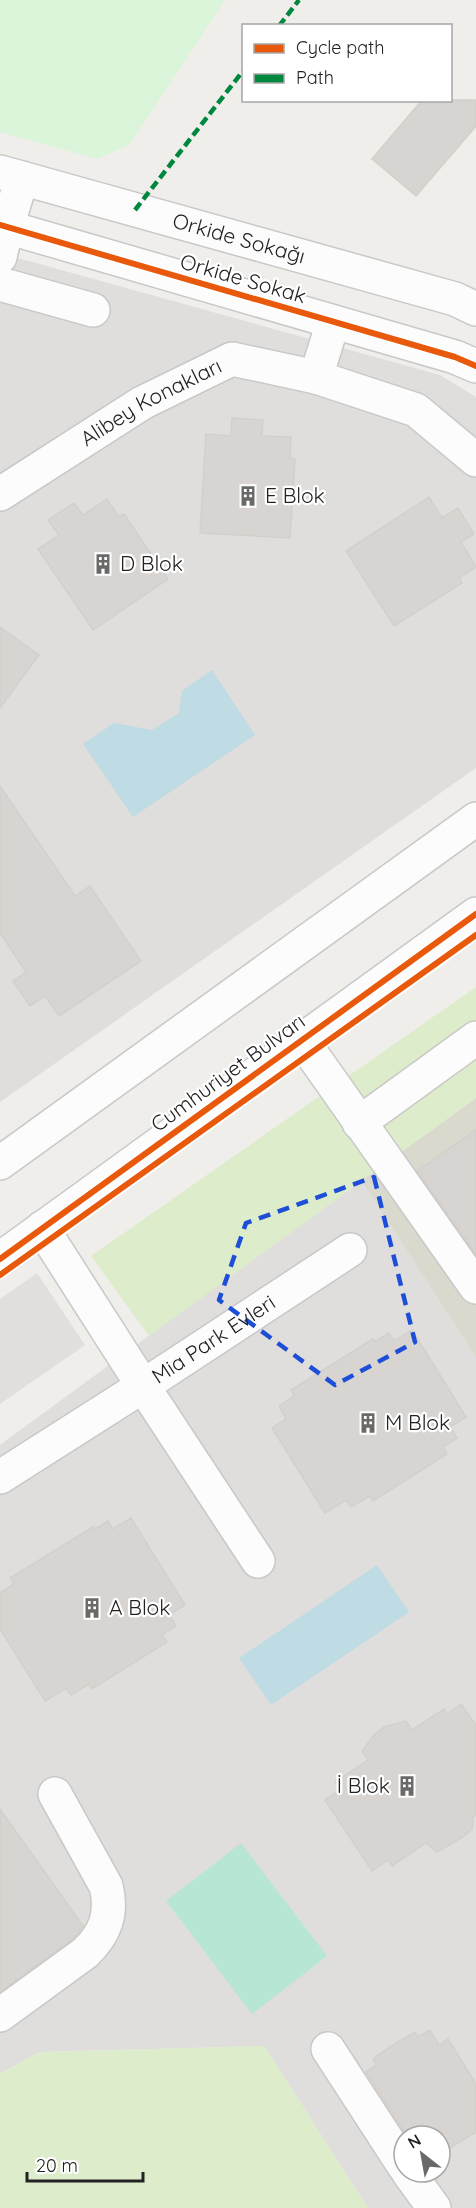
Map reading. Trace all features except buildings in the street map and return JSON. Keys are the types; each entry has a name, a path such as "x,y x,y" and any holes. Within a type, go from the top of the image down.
{"street":[{"path":"2,236 11,175"},
{"name":"Orkide Sokağı","path":"11,175 455,298 476,309"},
{"name":"Orkide Sokak","path":"2,236 333,322 455,357 476,366"},
{"path":"0,284 93,310"},
{"path":"316,377 333,322"},
{"name":"Alibey Konakları","path":"0,494 142,403 232,359 316,377 416,410 476,460"},
{"path":"0,1162 476,819"},
{"name":"Cumhuriyet Bulvarı","path":"0,1259 476,914"},
{"path":"359,1123 476,1038"},
{"path":"302,1040 476,1287"},
{"name":"Mia Park Evleri","path":"42,1228 143,1386 350,1250"},
{"path":"0,1478 143,1386 258,1561"},
{"path":"0,2015 98,1941 109,1913 106,1886 55,1794"},
{"path":"328,2049 392,2148"},
{"path":"417,2184 434,2208"}],"highlighted area":[{"path":"374,1177 415,1342 335,1385 219,1300 246,1223"}],"shaded area":[{"path":"0,253 440,375 476,397 476,768 0,1102"},
{"path":"476,1098 476,1357 361,1180"},
{"path":"361,1180 476,1357 476,2208 368,2208 264,2046 39,2052 0,2074 0,1445"},
{"path":"37,1273 85,1345 0,1404 0,1299"}],"green space":[{"path":"0,0 225,0 129,145 97,159 0,132"},
{"path":"476,987 476,1098 149,1336 91,1256"},
{"path":"241,1843 327,1956 252,2014 166,1901"},
{"path":"264,2046 368,2208 0,2208 0,2074 39,2052"}],"water":[{"path":"212,670 255,735 133,817 83,744 114,723 152,730 179,713 182,691"},
{"path":"377,1565 409,1612 271,1705 239,1658"}],"marked path":[{"path":"281,24 299,0"},
{"path":"135,210 242,72"}],"cycle path":[{"path":"0,225 455,357 476,366"},
{"path":"0,1259 476,914"},
{"path":"0,1275 476,935"}],"place":[{"name":"E Blok","path":"248,496"},
{"name":"D Blok","path":"103,564"},
{"name":"M Blok","path":"368,1423"},
{"name":"A Blok","path":"92,1608"},
{"name":"İ Blok","path":"407,1786"}]}
